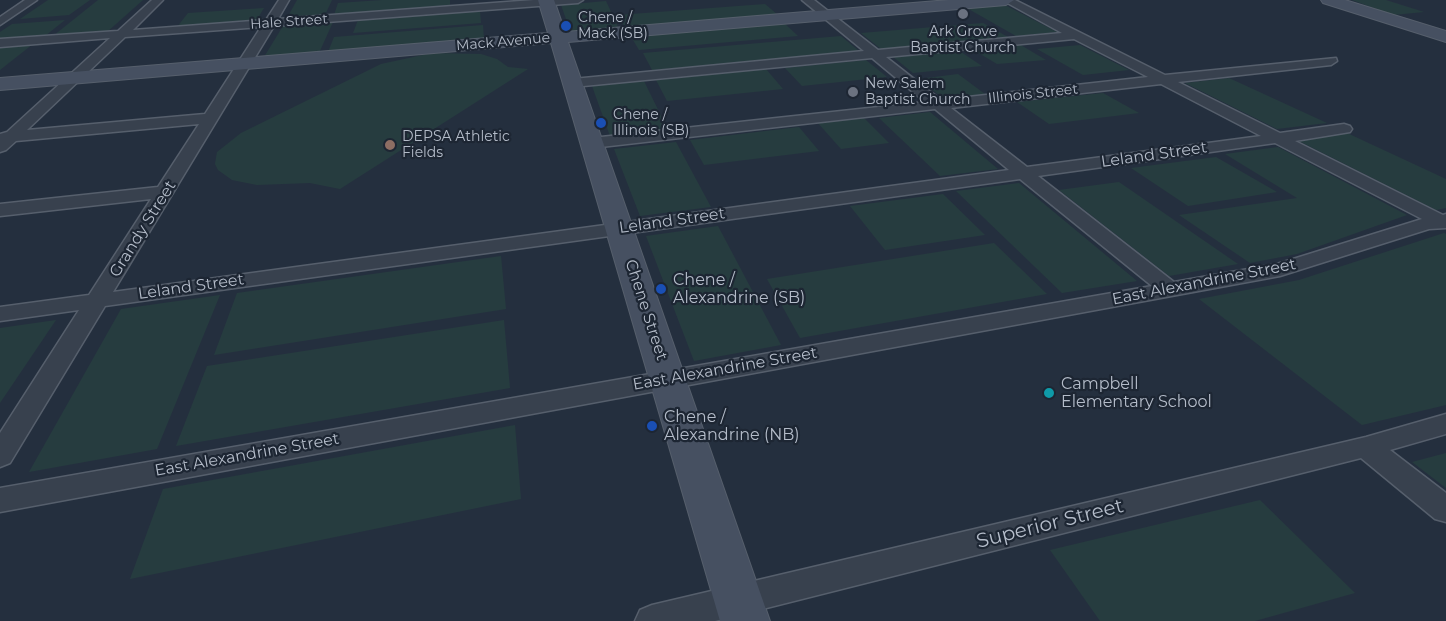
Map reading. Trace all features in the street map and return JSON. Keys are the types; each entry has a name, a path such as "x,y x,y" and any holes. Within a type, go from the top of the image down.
{"main road":[{"name":"Mack Avenue","path":"0,84 1006,0"},
{"path":"1329,0 1446,36"},
{"path":"1344,0 1362,9"},
{"name":"Chene Street","path":"557,1 558,38 741,610"}],"street":[{"path":"0,22 32,0"},
{"path":"4,141 158,0"},
{"name":"Grandy Street","path":"0,456 284,0"},
{"path":"807,0 1170,290"},
{"path":"1006,0 1444,221"},
{"name":"Hale Street","path":"0,43 557,1"},
{"path":"573,83 1075,34"},
{"name":"Illinois Street","path":"592,143 1331,61"},
{"path":"4,141 211,118"},
{"name":"Leland Street","path":"0,314 1344,129"},
{"path":"0,210 165,192"},
{"name":"East Alexandrine Street","path":"0,500 1280,270 1444,221"},
{"name":"Superior Street","path":"652,621 741,610 1366,447 1446,424"},
{"path":"1366,447 1446,510"}],"green space":[{"path":"48,0 90,0 69,15 20,19"},
{"path":"98,0 143,0 107,32 53,36"},
{"path":"297,0 332,0 325,15 287,18"},
{"path":"382,0 450,0 450,6 334,15 338,3"},
{"path":"1352,0 1386,0 1424,12 1393,15"},
{"path":"606,1 619,29 571,33 561,5"},
{"path":"765,4 778,15 625,28 618,15"},
{"path":"1003,4 1057,32 1016,36 965,7"},
{"path":"264,8 256,21 177,27 188,13"},
{"path":"480,11 481,23 353,33 358,20"},
{"path":"65,20 45,36 0,39 0,32 12,24"},
{"path":"333,22 319,53 264,57 283,26"},
{"path":"783,22 798,36 639,50 630,35"},
{"path":"983,23 1008,37 881,49 861,33"},
{"path":"483,25 484,39 328,52 334,37"},
{"path":"841,36 859,51 652,70 643,53"},
{"path":"33,44 0,70 0,46"},
{"path":"1019,44 1046,60 997,64 972,49"},
{"path":"1080,45 1129,70 1083,75 1037,49"},
{"path":"958,50 982,66 913,73 892,56"},
{"path":"432,53 481,54 497,59 508,67 528,69 340,189 310,183 257,185 232,180 218,170 215,164 217,152 241,133 381,64"},
{"path":"866,60 887,77 802,86 785,68"},
{"path":"766,69 783,89 667,101 656,80"},
{"path":"958,74 985,94 943,98 918,79"},
{"path":"1229,78 1327,123 1277,129 1185,83"},
{"path":"644,81 668,130 610,136 592,86"},
{"path":"1103,93 1139,113 1049,124 1017,102"},
{"path":"930,112 998,169 940,176 879,118"},
{"path":"863,117 889,143 841,149 817,122"},
{"path":"799,127 819,151 704,165 690,140"},
{"path":"1347,133 1446,179 1446,208 1436,210 1297,140"},
{"path":"676,142 711,207 640,216 614,149"},
{"path":"1278,147 1407,215 1297,254 1250,263 1179,215 1297,198 1225,154"},
{"path":"1216,157 1277,192 1188,206 1131,168"},
{"path":"1119,182 1238,264 1169,276 1059,190"},
{"path":"1019,183 1137,281 1062,293 956,191"},
{"path":"943,194 985,235 885,250 850,206"},
{"path":"718,226 781,345 694,361 646,236"},
{"path":"1446,234 1446,405 1362,425 1199,299 1299,280"},
{"path":"994,243 1047,294 800,338 767,279"},
{"path":"501,256 506,309 214,355 237,293"},
{"path":"220,295 157,449 29,472 121,309"},
{"path":"56,320 0,403 0,328"},
{"path":"504,320 510,388 176,446 207,366"},
{"path":"515,425 521,499 130,579 163,489"},
{"path":"1446,453 1446,488 1412,462"},
{"path":"1260,500 1355,593 1255,621 1100,621 1050,550"}],"place":[{"name":"Ark Grove Baptist Church","path":"963,14"},
{"name":"Chene / Mack (SB)","path":"566,26"},
{"name":"New Salem Baptist Church","path":"853,92"},
{"name":"Chene / Illinois (SB)","path":"601,123"},
{"name":"DEPSA Athletic Fields","path":"390,145"},
{"name":"Chene / Alexandrine (SB)","path":"661,289"},
{"name":"Campbell Elementary School","path":"1049,393"},
{"name":"Chene / Alexandrine (NB)","path":"652,426"}]}
